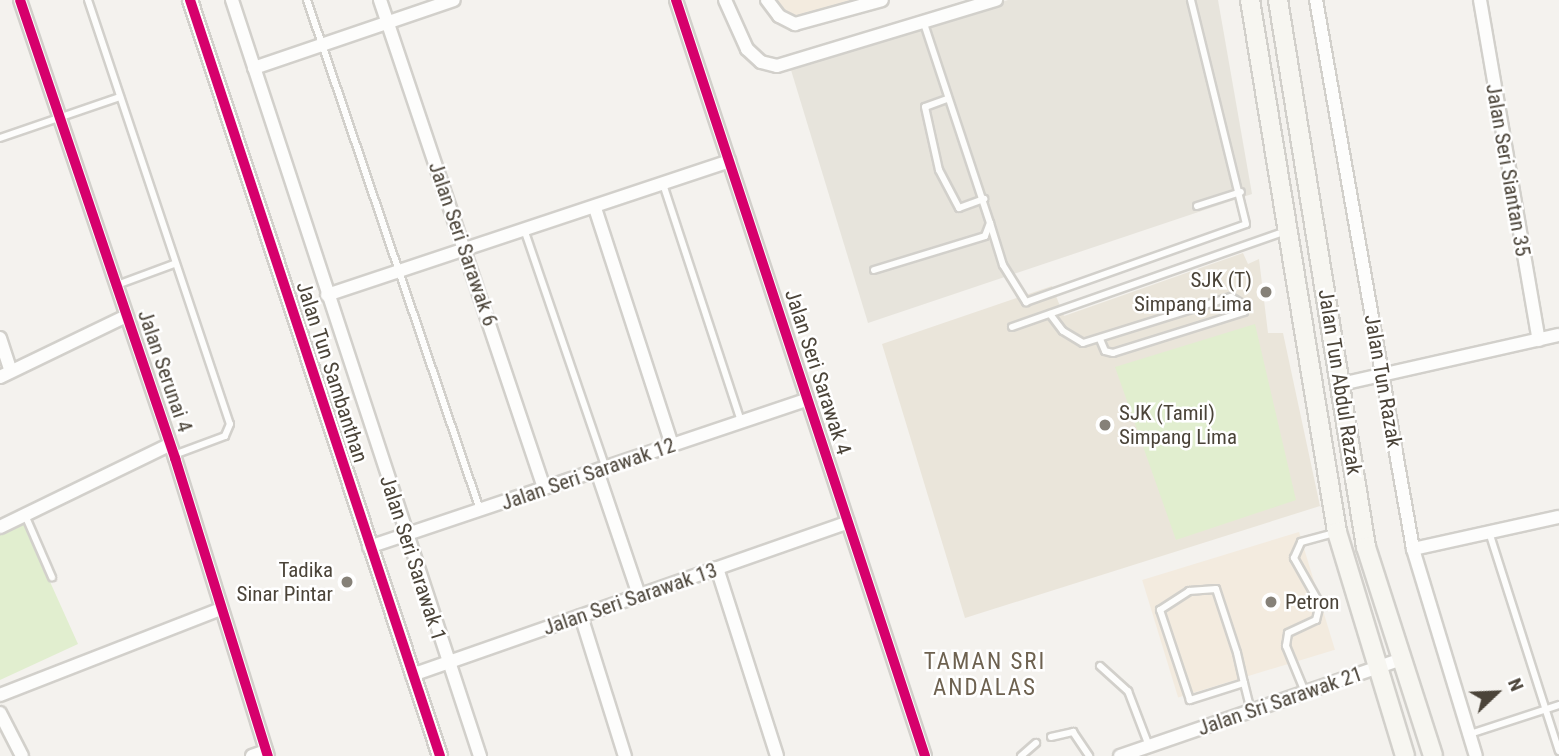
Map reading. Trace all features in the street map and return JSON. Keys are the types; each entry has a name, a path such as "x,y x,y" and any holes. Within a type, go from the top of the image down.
{"main road":[{"name":"Jalan Tun Abdul Razak","path":"1278,0 1366,547 1433,756"},
{"name":"Jalan Tun Abdul Razak","path":"1250,1 1336,532 1375,668 1405,756"},
{"path":"1259,56 1286,52"}],"street":[{"name":"Jalan Serunai 4","path":"20,0 171,450 267,753"},
{"name":"Jalan Tun Sambanthan","path":"190,0 440,756"},
{"name":"Jalan Seri Sarawak 1","path":"232,0 446,663 480,756"},
{"name":"Jalan Seri Sarawak 6","path":"380,0 544,488"},
{"path":"254,68 454,0"},
{"name":"Jalan Seri Sarawak 4","path":"676,0 925,756"},
{"path":"725,0 747,49 761,62 777,66 996,0"},
{"path":"767,0 779,16 794,24 882,0"},
{"name":"Jalan Tun Razak","path":"1317,0 1413,549 1476,756"},
{"name":"Jalan Seri Siantan 35","path":"1480,0 1539,340"},
{"path":"327,295 464,248 595,208 729,161"},
{"path":"595,208 672,446"},
{"path":"0,338 6,374 126,316"},
{"path":"1341,384 1559,335"},
{"name":"Jalan Seri Sarawak 12","path":"369,547 807,400"},
{"path":"0,527 171,450"},
{"path":"601,469 639,595"},
{"path":"1413,549 1489,530 1559,517"},
{"name":"Jalan Seri Sarawak 13","path":"412,675 848,522"},
{"path":"716,568 777,756"},
{"path":"0,695 221,610"},
{"path":"581,615 625,756"},
{"name":"Jalan Sri Sarawak 21","path":"1120,756 1401,659"},
{"path":"0,713 22,756"},
{"path":"253,756 267,753"}],"lane":[{"path":"88,0 174,264 230,424 225,436 171,450"},
{"path":"307,0 480,510"},
{"path":"924,23 947,99 1013,287 1026,302 1246,224 1241,192 1191,0"},
{"path":"0,138 120,97"},
{"path":"947,99 925,107 940,170 959,208 984,199"},
{"path":"663,184 741,422"},
{"path":"1197,206 1241,192"},
{"path":"874,270 985,236 990,223"},
{"path":"524,229 601,469"},
{"path":"1012,327 1286,231"},
{"path":"116,285 174,264"},
{"path":"1050,314 1063,331 1083,343 1231,297 1242,304 1244,312 1113,353 1105,351 1100,339"},
{"path":"25,515 52,577"},
{"path":"1489,530 1559,751"},
{"path":"1305,692 1286,646 1288,632 1316,620 1320,604 1294,558 1301,542 1336,532"},
{"path":"1244,682 1190,700 1160,610 1189,591 1216,590 1244,682 1251,711"},
{"path":"1100,667 1128,691 1149,746"},
{"path":"1470,734 1559,705"},
{"path":"1051,737 1073,732 1089,756"},
{"path":"1021,756 1036,743"}],"shaded area":[{"path":"773,0 865,0 796,17 784,13"},
{"path":"1008,0 1218,0 1252,194 868,323 791,70"},
{"name":"SJK (Tamil) Simpang Lima","path":"1243,253 1248,264 1259,259 1268,333 1283,333 1320,506 965,618 882,344 1052,286 1064,316"},
{"path":"1299,532 1335,650 1178,698 1142,580"}],"green space":[{"path":"1255,324 1296,500 1176,540 1115,367"},
{"path":"24,524 78,644 0,680 0,535"}],"cycle path":[{"path":"20,0 175,458 268,756"},
{"path":"190,0 440,756"},
{"path":"676,0 925,756"}],"place":[{"name":"SJK (T) Simpang Lima","path":"1266,292"},
{"name":"SJK (Tamil) Simpang Lima","path":"1105,425"},
{"name":"Tadika Sinar Pintar","path":"347,582"},
{"name":"Petron","path":"1271,602"}],"district":[{"name":"TAMAN SRI ANDALAS","path":"985,675"}]}
